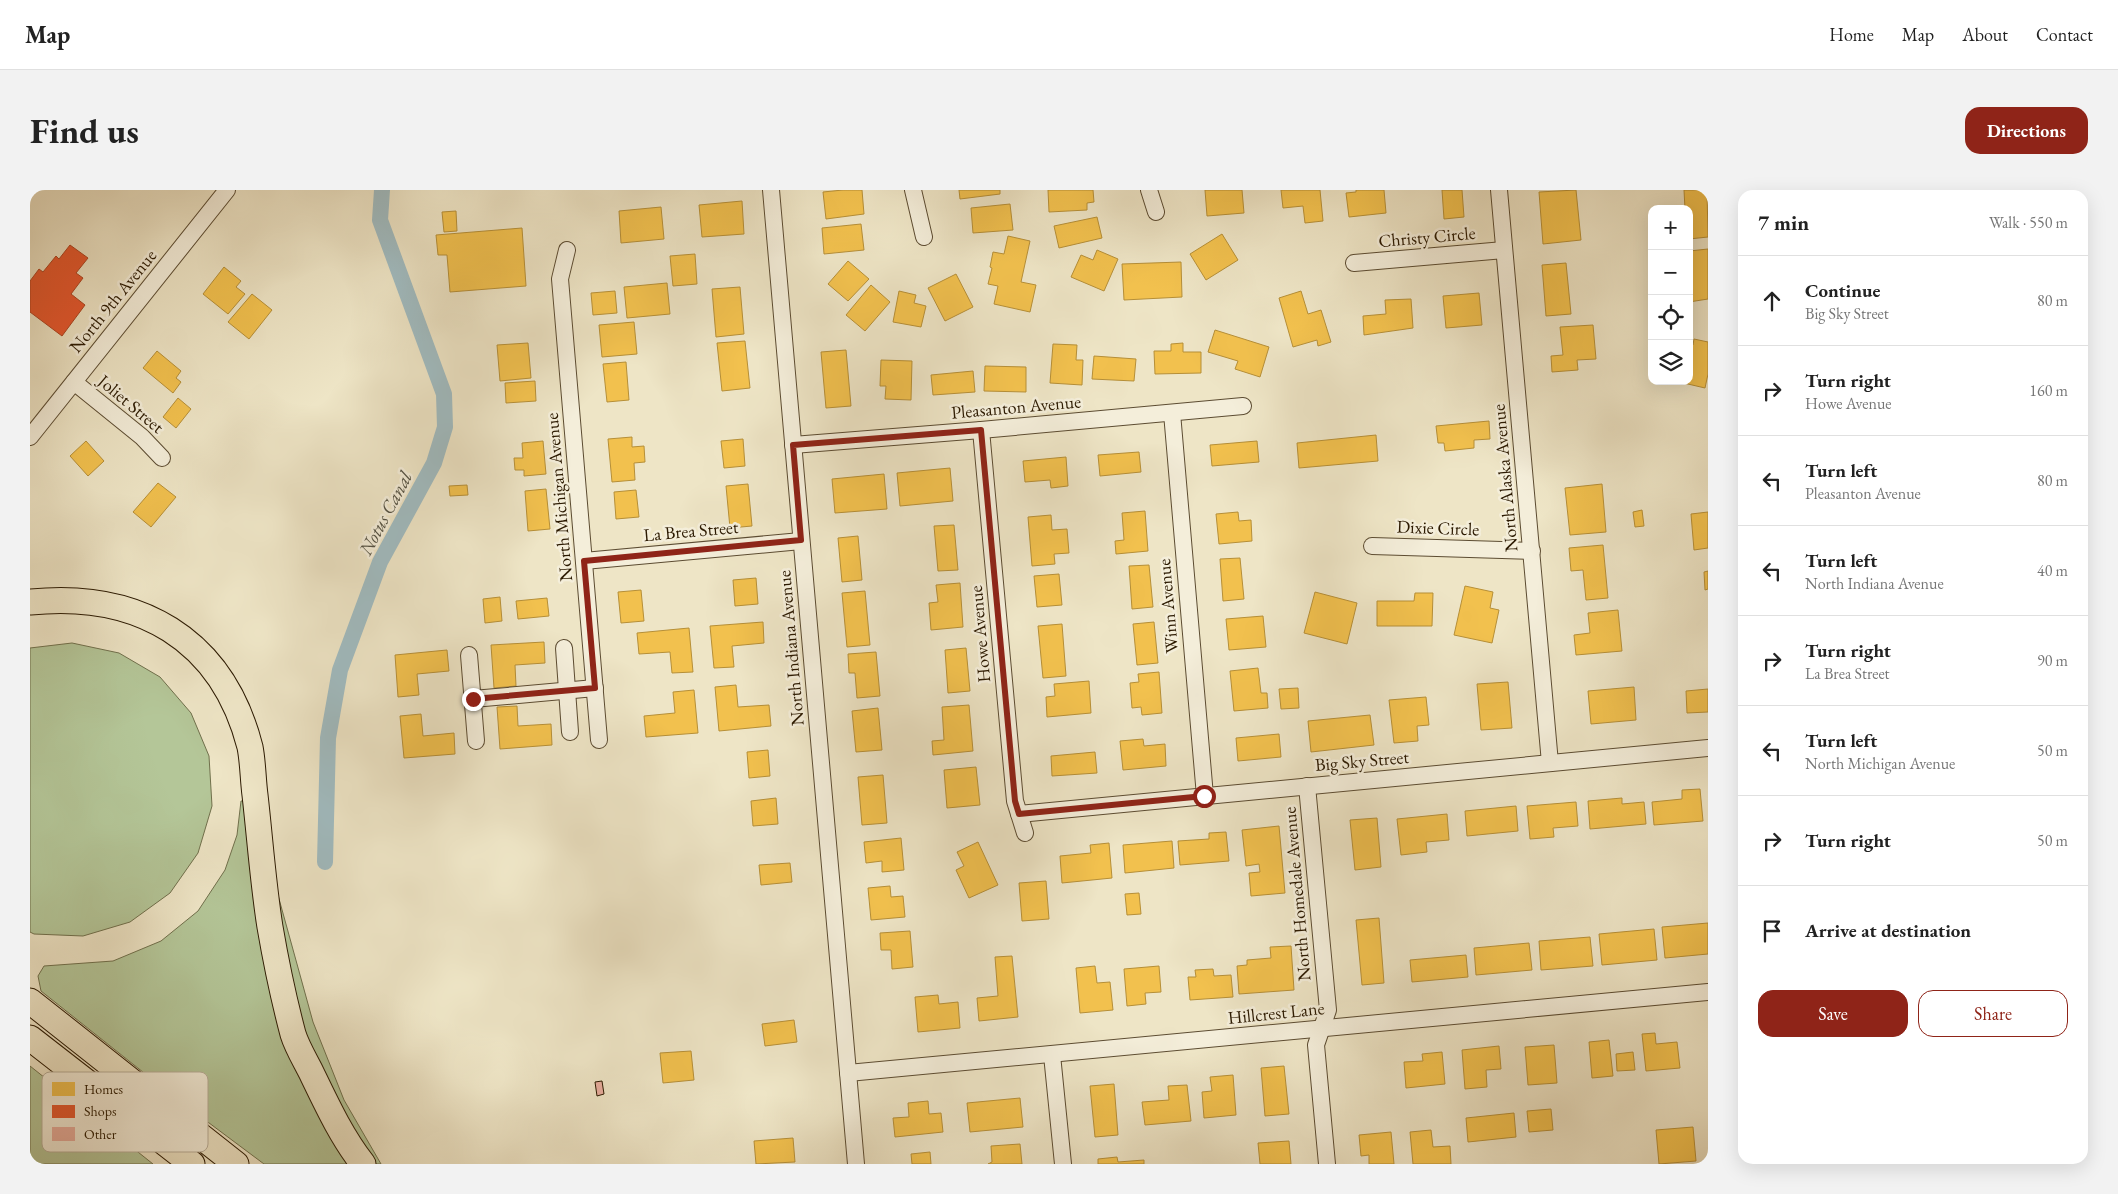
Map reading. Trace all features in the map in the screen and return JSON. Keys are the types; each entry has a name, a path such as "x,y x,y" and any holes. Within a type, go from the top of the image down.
{"highway":[{"path":"30,602 81,600 115,606 147,617 179,635 202,655 221,679 236,705 250,748 270,928 294,1036 332,1117 363,1164"},
{"path":"30,1001 120,1072"},
{"path":"30,1038 74,1072"},
{"path":"208,1142 236,1164"},
{"path":"177,1152 192,1164"}],"street":[{"name":"North 9th Avenue","path":"30,437 227,190"},
{"name":"North Indiana Avenue","path":"771,190 856,1164"},
{"path":"913,190 924,237"},
{"path":"1149,190 1156,212"},
{"name":"North Alaska Avenue","path":"1499,190 1550,763"},
{"name":"North Michigan Avenue","path":"566,250 560,279 599,740"},
{"name":"Christy Circle","path":"1354,263 1504,250"},
{"name":"Joliet Street","path":"74,382 142,437 162,458"},
{"name":"Pleasanton Avenue","path":"793,445 1243,406"},
{"name":"Winn Avenue","path":"1172,413 1204,796"},
{"name":"Howe Avenue","path":"981,430 1014,792 1025,833"},
{"name":"La Brea Street","path":"584,561 801,540"},
{"name":"Dixie Circle","path":"1372,546 1532,551"},
{"path":"564,648 570,732"},
{"path":"469,655 476,741"},
{"path":"473,699 595,688"},
{"name":"Big Sky Street","path":"1019,814 1708,748"},
{"name":"North Homedale Avenue","path":"1307,786 1328,1010 1316,1045 1326,1164"},
{"name":"Hillcrest Lane","path":"848,1073 1708,992"},
{"path":"1052,1055 1064,1164"}],"green space":[{"path":"72,643 119,653 160,677 191,713 209,756 212,806 198,853 170,893 130,922 83,936 34,934 30,932 30,648"},
{"path":"241,801 252,801 313,1022 344,1100 381,1164 264,1164 208,1122 208,1072 143,1072 41,991 38,976 44,966 113,961 161,941 198,911 225,870 237,835"},
{"path":"30,1066 42,1076 42,1152 138,1152 153,1164 30,1164"}],"building: Homes":[{"path":"862,190 864,214 826,219 823,192"},
{"path":"959,190 1000,190 1000,194 960,199"},
{"path":"1048,190 1093,190 1094,202 1087,203 1087,210 1049,212"},
{"path":"1205,190 1242,190 1244,213 1207,216"},
{"path":"1281,190 1320,190 1323,221 1305,223 1303,206 1283,208"},
{"path":"1356,190 1384,190 1386,213 1349,217 1346,193 1356,192"},
{"path":"1442,190 1462,190 1464,217 1444,219"},
{"path":"1576,190 1581,240 1543,244 1539,192"},
{"path":"1684,190 1707,190 1708,237 1693,239 1693,205 1685,205"},
{"path":"742,201 744,234 702,237 699,205"},
{"path":"1010,204 1013,230 973,233 971,208"},
{"path":"661,207 664,239 621,243 619,211"},
{"path":"456,211 457,231 444,232 442,212"},
{"path":"1097,217 1102,238 1059,248 1054,226"},
{"path":"861,224 864,250 824,254 822,228"},
{"path":"522,228 526,286 450,292 447,255 438,255 436,235"},
{"path":"1222,234 1238,260 1206,280 1190,254"},
{"path":"1008,236 1030,241 1021,282 1036,285 1030,312 994,304 998,286 988,284 993,252 1004,254"},
{"path":"1708,249 1708,299 1693,301 1693,295 1693,251"},
{"path":"1097,250 1118,259 1104,291 1071,277 1081,255 1093,260"},
{"path":"695,254 697,284 673,286 670,256"},
{"path":"848,261 869,279 848,301 828,284"},
{"path":"1181,262 1182,297 1124,300 1122,264"},
{"path":"1566,263 1571,314 1546,316 1542,265"},
{"path":"224,267 241,281 236,287 245,294 228,314 203,294"},
{"path":"956,274 973,307 945,321 928,288"},
{"path":"667,283 670,314 627,318 624,287"},
{"path":"871,285 890,302 865,331 846,315"},
{"path":"740,287 744,334 716,337 712,289"},
{"path":"615,291 617,313 593,315 591,293"},
{"path":"899,291 916,295 914,303 926,306 921,327 893,322"},
{"path":"1301,291 1308,314 1321,310 1331,342 1318,346 1317,340 1293,347 1279,298"},
{"path":"1479,293 1482,325 1446,328 1443,296"},
{"path":"252,294 272,310 249,339 228,322"},
{"path":"1411,299 1413,328 1364,335 1363,316 1386,314 1385,300"},
{"path":"634,322 637,354 602,357 599,325"},
{"path":"1593,325 1596,359 1577,360 1578,370 1552,372 1551,356 1563,355 1560,327"},
{"path":"1215,330 1269,347 1260,377 1235,369 1238,361 1208,352"},
{"path":"1694,339 1708,342 1708,374 1705,388 1692,385"},
{"path":"745,341 750,388 722,391 717,343"},
{"path":"528,343 531,378 500,381 497,345"},
{"path":"1183,343 1183,352 1201,352 1201,373 1155,374 1154,351 1171,351 1171,344"},
{"path":"1053,344 1077,345 1076,360 1083,360 1082,385 1050,383"},
{"path":"846,350 851,406 826,408 821,352"},
{"path":"157,351 181,371 176,378 181,382 173,393 143,368"},
{"path":"1094,356 1136,359 1134,381 1092,379"},
{"path":"881,360 912,361 911,400 885,399 886,386 880,386"},
{"path":"626,362 629,400 607,402 603,364"},
{"path":"985,366 1026,367 1026,392 984,391"},
{"path":"973,371 975,392 933,395 931,375"},
{"path":"535,381 536,401 506,403 505,383"},
{"path":"178,398 191,409 176,428 163,417"},
{"path":"1489,421 1490,439 1474,440 1474,448 1445,451 1444,443 1438,443 1436,426"},
{"path":"1376,435 1378,461 1299,468 1297,443"},
{"path":"632,437 632,447 644,446 645,462 634,463 635,480 612,482 608,439"},
{"path":"743,439 745,466 724,468 721,441"},
{"path":"86,441 104,461 88,476 70,456"},
{"path":"543,441 546,474 524,476 524,470 515,470 514,458 523,458 522,443"},
{"path":"1257,441 1259,462 1212,466 1210,445"},
{"path":"1139,452 1141,472 1100,476 1098,455"},
{"path":"1066,457 1068,486 1051,488 1050,480 1025,482 1023,461"},
{"path":"950,468 953,501 900,506 897,473"},
{"path":"884,474 887,509 835,513 832,479"},
{"path":"158,483 176,497 151,527 133,512"},
{"path":"748,484 752,526 730,528 726,486"},
{"path":"1602,484 1606,532 1570,535 1565,488"},
{"path":"467,485 468,495 450,496 449,486"},
{"path":"546,489 550,529 528,531 525,491"},
{"path":"636,490 639,517 616,519 614,492"},
{"path":"1642,510 1644,526 1635,527 1633,512"},
{"path":"1145,511 1148,551 1116,554 1115,541 1124,540 1122,513"},
{"path":"1238,512 1239,521 1251,520 1252,541 1219,544 1216,514"},
{"path":"1708,512 1708,548 1694,550 1691,514"},
{"path":"1051,515 1052,530 1067,529 1069,553 1054,554 1055,564 1032,566 1028,517"},
{"path":"954,525 958,570 938,571 934,526"},
{"path":"858,536 862,580 842,582 838,538"},
{"path":"1603,545 1608,598 1586,600 1583,570 1571,571 1569,548"},
{"path":"1240,558 1244,599 1223,601 1220,559"},
{"path":"1149,565 1153,607 1132,609 1129,566"},
{"path":"1708,571 1708,589 1705,590 1704,572"},
{"path":"1059,574 1062,605 1037,607 1034,576"},
{"path":"756,578 758,604 735,606 733,580"},
{"path":"960,583 963,627 931,630 929,603 938,602 936,585"},
{"path":"1465,586 1493,592 1490,608 1499,610 1492,643 1454,635"},
{"path":"641,590 644,621 621,623 618,592"},
{"path":"865,591 870,645 847,647 842,593"},
{"path":"1315,592 1357,603 1347,644 1304,633"},
{"path":"1415,593 1433,593 1432,626 1377,626 1377,601 1414,601"},
{"path":"500,597 502,621 485,623 483,599"},
{"path":"547,598 549,616 518,619 516,601"},
{"path":"1618,610 1622,651 1576,655 1574,635 1590,633 1588,613"},
{"path":"1263,616 1266,647 1229,650 1226,619"},
{"path":"763,622 764,643 732,646 734,667 714,668 710,626"},
{"path":"1154,622 1158,663 1137,665 1133,624"},
{"path":"1062,624 1066,676 1043,678 1038,626"},
{"path":"689,628 693,672 672,673 670,652 639,654 637,633"},
{"path":"544,642 545,663 515,665 516,686 494,688 491,645"},
{"path":"966,648 970,691 948,693 945,650"},
{"path":"447,650 449,671 417,674 419,695 398,697 395,655"},
{"path":"876,652 880,696 857,698 855,673 849,673 848,654"},
{"path":"1258,668 1261,693 1267,693 1268,708 1234,711 1230,671"},
{"path":"1159,672 1162,713 1142,715 1141,707 1132,708 1130,683 1139,682 1138,674"},
{"path":"1089,681 1091,713 1047,717 1046,697 1055,696 1054,684"},
{"path":"1508,682 1512,728 1481,730 1477,684"},
{"path":"736,685 738,707 769,705 771,726 719,731 715,687"},
{"path":"1634,687 1636,720 1591,724 1588,691"},
{"path":"1298,688 1299,708 1281,709 1279,689"},
{"path":"1708,689 1708,712 1687,713 1686,691"},
{"path":"694,690 698,733 646,737 644,716 675,713 673,692"},
{"path":"1426,697 1429,725 1417,726 1418,741 1394,743 1389,700"},
{"path":"969,705 973,751 933,755 932,741 944,740 942,707"},
{"path":"517,706 518,726 551,724 552,745 500,749 497,707"},
{"path":"878,708 882,750 856,752 852,711"},
{"path":"421,714 423,736 454,733 455,754 404,758 400,716"},
{"path":"1370,715 1374,745 1311,752 1308,721"},
{"path":"1279,734 1281,757 1238,761 1236,738"},
{"path":"1143,739 1144,746 1165,744 1166,766 1123,770 1120,741"},
{"path":"768,750 770,776 749,778 747,752"},
{"path":"1095,752 1097,773 1052,776 1051,756"},
{"path":"976,767 980,805 947,808 944,770"},
{"path":"883,775 887,823 862,825 858,777"},
{"path":"1700,789 1703,821 1654,825 1652,802 1682,799 1682,790"},
{"path":"776,798 778,824 753,826 751,801"},
{"path":"1622,798 1622,804 1644,802 1646,824 1590,829 1588,801"},
{"path":"1576,802 1578,826 1553,828 1554,837 1530,839 1527,806"},
{"path":"1516,806 1518,831 1467,836 1465,811"},
{"path":"1447,814 1449,840 1426,842 1427,852 1401,855 1397,819"},
{"path":"1377,818 1381,867 1355,870 1350,820"},
{"path":"1279,826 1285,893 1251,896 1249,873 1260,872 1259,864 1246,866 1242,830"},
{"path":"1226,832 1229,861 1180,865 1178,841 1209,839 1209,833"},
{"path":"901,838 904,870 882,872 882,861 866,863 864,842"},
{"path":"1172,841 1174,868 1125,873 1123,845"},
{"path":"978,842 998,885 969,898 956,870 964,866 957,852"},
{"path":"1109,843 1112,878 1062,883 1060,856 1091,853 1090,845"},
{"path":"790,863 792,882 761,885 759,865"},
{"path":"1046,881 1049,919 1022,921 1019,883"},
{"path":"890,886 891,897 903,896 905,917 871,920 868,888"},
{"path":"1139,893 1141,914 1127,915 1125,894"},
{"path":"1379,918 1384,983 1362,985 1356,920"},
{"path":"1708,923 1708,954 1665,958 1662,927"},
{"path":"1654,929 1657,960 1602,965 1599,934"},
{"path":"910,931 913,967 892,969 891,950 881,950 880,933"},
{"path":"1590,937 1593,966 1541,970 1539,941"},
{"path":"1529,943 1532,970 1476,975 1474,948"},
{"path":"1291,946 1294,990 1239,994 1237,966 1247,965 1247,960 1271,958 1270,947"},
{"path":"1466,955 1468,977 1412,982 1410,960"},
{"path":"1012,956 1018,1017 979,1021 977,998 998,996 995,957"},
{"path":"1095,966 1097,983 1110,982 1113,1010 1080,1013 1076,968"},
{"path":"1159,966 1161,992 1145,993 1146,1004 1127,1006 1124,969"},
{"path":"1213,969 1214,976 1231,975 1233,997 1190,1000 1188,977 1196,977 1195,970"},
{"path":"938,995 939,1004 958,1002 960,1028 918,1032 915,997"},
{"path":"794,1020 797,1042 765,1046 762,1024"},
{"path":"1655,1033 1656,1044 1677,1042 1680,1068 1646,1071 1642,1034"},
{"path":"1609,1040 1613,1076 1592,1078 1589,1042"},
{"path":"1554,1045 1557,1083 1528,1085 1525,1047"},
{"path":"1499,1046 1501,1069 1486,1070 1487,1087 1465,1089 1462,1050"},
{"path":"691,1051 694,1080 663,1083 660,1053"},
{"path":"1442,1052 1445,1084 1406,1088 1404,1062 1423,1061 1422,1054"},
{"path":"1633,1052 1635,1070 1617,1071 1616,1054"},
{"path":"1284,1066 1289,1114 1265,1116 1261,1068"},
{"path":"1233,1075 1236,1115 1204,1118 1202,1092 1212,1091 1210,1077"},
{"path":"1114,1084 1118,1135 1095,1137 1090,1086"},
{"path":"1187,1085 1191,1121 1145,1125 1142,1102 1169,1100 1168,1086"},
{"path":"1020,1098 1023,1127 970,1132 967,1103"},
{"path":"928,1101 929,1114 941,1113 943,1132 895,1137 893,1118 909,1117 908,1103"},
{"path":"1551,1109 1553,1130 1529,1132 1527,1111"},
{"path":"1514,1113 1516,1137 1468,1142 1466,1118"},
{"path":"1693,1127 1696,1161 1659,1164 1656,1130"},
{"path":"1431,1130 1433,1147 1450,1146 1451,1164 1413,1164 1410,1132"},
{"path":"1391,1132 1394,1164 1369,1164 1369,1155 1361,1156 1359,1135"},
{"path":"793,1138 795,1162 756,1164 754,1141"},
{"path":"1289,1141 1291,1164 1260,1164 1258,1143"},
{"path":"1020,1144 1022,1164 988,1164 992,1162 991,1146"},
{"path":"930,1152 931,1164 912,1164 911,1154"},
{"path":"1117,1157 1118,1162 1144,1160 1144,1164 1098,1164 1098,1159"}],"building: Shops":[{"path":"70,245 88,258 76,273 83,278 71,294 85,305 62,336 30,312 30,281 39,269 43,272 56,256 59,259"}],"building: Other":[{"path":"602,1081 604,1094 597,1096 595,1082"}],"waterway":[{"name":"Notus Canal","path":"325,862 328,738 340,670 380,562 434,463 445,427 444,394 380,220 382,190"}],"route":[{"path":"473,699 595,688 584,561 801,540 793,445 981,430 1015,801 1019,814 1204,796"}]}
